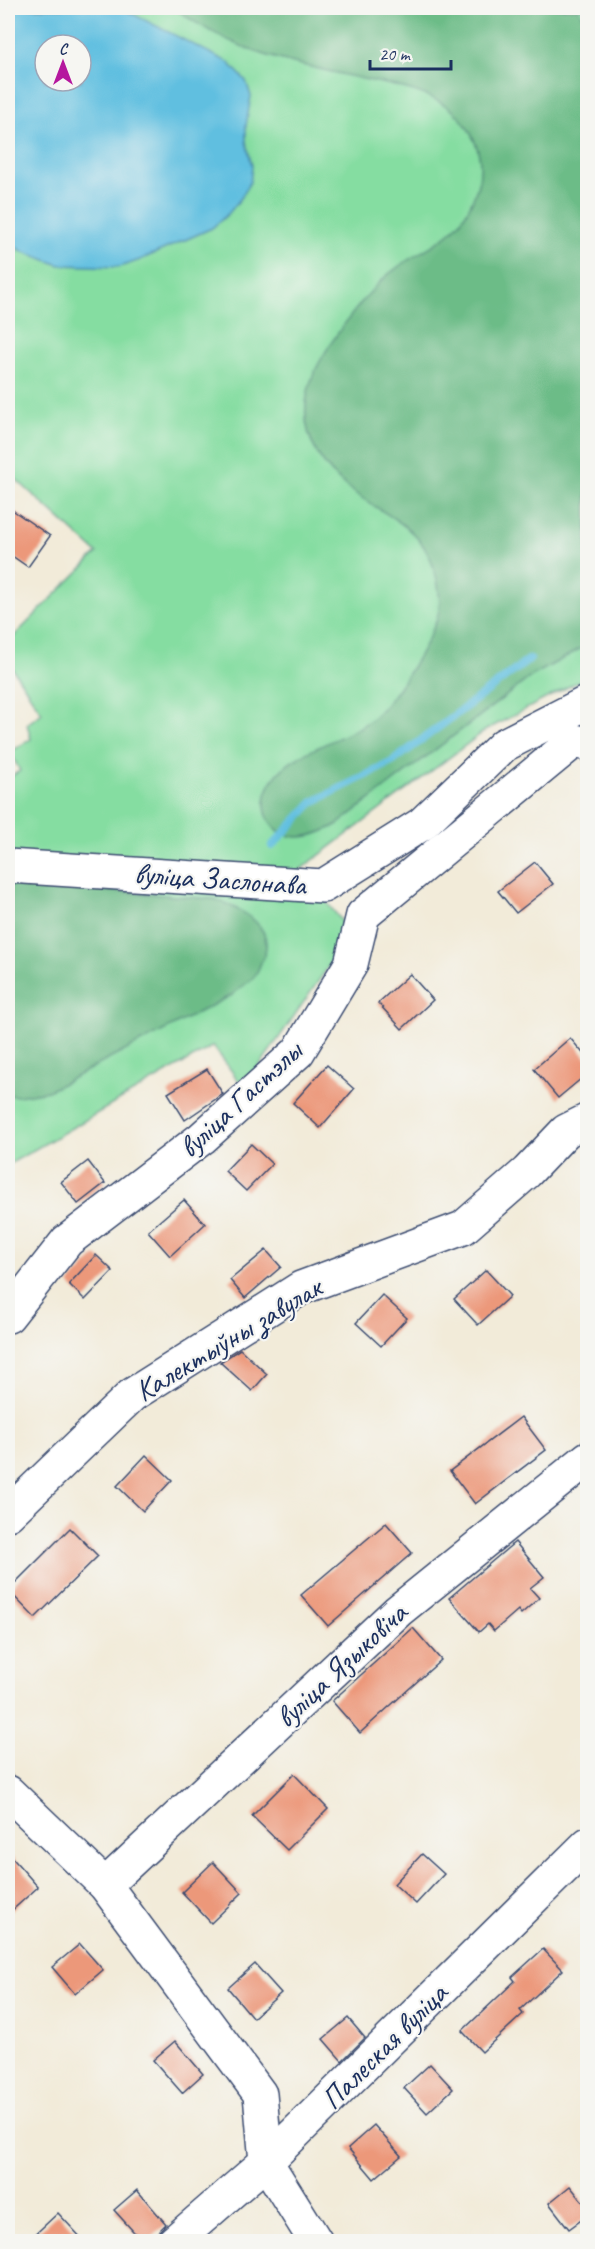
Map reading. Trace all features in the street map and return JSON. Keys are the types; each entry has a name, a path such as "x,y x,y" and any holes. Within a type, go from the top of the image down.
{"street":[{"name":"вуліца Заслонава","path":"8,866 323,886 422,824 504,745 588,702"},
{"name":"вуліца Гастэлы","path":"8,1316 67,1241 202,1138 298,1052 351,964 363,915 581,743"},
{"name":"Калектыўны завулак","path":"8,1514 132,1395 301,1288 463,1228 527,1172 566,1131 588,1120"},
{"name":"вуліца Языковіча","path":"105,1885 398,1611 588,1458"},
{"path":"8,1792 105,1885 260,2094 266,2163 316,2241"},
{"name":"Палеская вуліца","path":"174,2241 266,2163 588,1844"}],"green space":[{"path":"8,8 587,8 587,677 486,730 300,870 342,921 331,963 244,1088 213,1046 8,1165 8,778 20,771 10,752 31,739 27,724 42,713 8,662 8,642 97,553 8,472"},
{"path":"174,8 577,8 587,23 587,645 532,676 338,824 311,836 292,837 284,834 269,820 265,798 273,780 297,758 361,727 382,709 410,671 426,642 437,619 440,600 436,575 425,548 418,539 388,514 363,499 342,482 320,458 308,430 306,414 311,381 332,342 373,289 396,268 449,234 460,222 477,188 480,159 473,139 458,115 444,104 424,94 262,54 219,36"},
{"path":"8,885 215,899 235,908 254,921 261,928 266,948 254,977 232,995 48,1091 18,1096 8,1095"}],"water":[{"path":"8,8 121,8 228,62 246,81 251,96 246,126 246,141 252,166 250,182 229,213 212,228 120,267 60,265 24,252 8,243"}],"building":[{"path":"8,507 50,536 28,567 8,553"},
{"path":"535,862 553,884 516,913 498,891"},
{"path":"410,974 433,1000 402,1029 378,1003"},
{"path":"570,1038 588,1059 588,1073 558,1098 534,1069"},
{"path":"327,1065 354,1089 320,1128 293,1103"},
{"path":"207,1069 223,1094 185,1120 168,1093"},
{"path":"251,1144 272,1164 246,1191 225,1171"},
{"path":"88,1161 105,1183 78,1204 61,1182"},
{"path":"184,1200 205,1224 170,1256 148,1231"},
{"path":"266,1250 281,1267 245,1298 230,1280"},
{"path":"96,1255 113,1271 85,1300 69,1284"},
{"path":"486,1270 510,1296 478,1325 454,1299"},
{"path":"382,1295 407,1318 381,1346 356,1323"},
{"path":"240,1349 267,1374 252,1391 220,1362"},
{"path":"521,1417 546,1450 475,1504 450,1471"},
{"path":"146,1455 172,1480 143,1511 117,1486"},
{"path":"386,1523 412,1553 328,1626 301,1595"},
{"path":"70,1528 98,1556 35,1618 8,1590"},
{"path":"515,1542 544,1577 530,1588 539,1598 521,1614 518,1610 494,1631 488,1624 479,1632 449,1598"},
{"path":"413,1628 441,1660 360,1733 332,1701"},
{"path":"294,1774 328,1809 287,1850 252,1816"},
{"path":"8,1853 38,1887 8,1914"},
{"path":"422,1854 444,1874 416,1904 394,1884"},
{"path":"213,1862 242,1893 211,1923 182,1892"},
{"path":"80,1944 103,1970 75,1994 52,1967"},
{"path":"543,1949 563,1970 520,2010 523,2014 482,2052 462,2031 515,1981 512,1977"},
{"path":"255,1964 281,1993 253,2018 228,1988"},
{"path":"348,2018 365,2038 342,2061 323,2039"},
{"path":"175,2041 203,2074 182,2093 153,2060"},
{"path":"430,2064 453,2089 427,2113 404,2088"},
{"path":"374,2125 401,2156 374,2179 348,2148"},
{"path":"570,2186 588,2208 588,2215 569,2229 549,2203"},
{"path":"137,2190 166,2224 149,2241 142,2241 114,2210"},
{"path":"58,2213 84,2241 28,2241"}],"waterway":[{"path":"272,846 313,802 392,762 530,659"}]}
